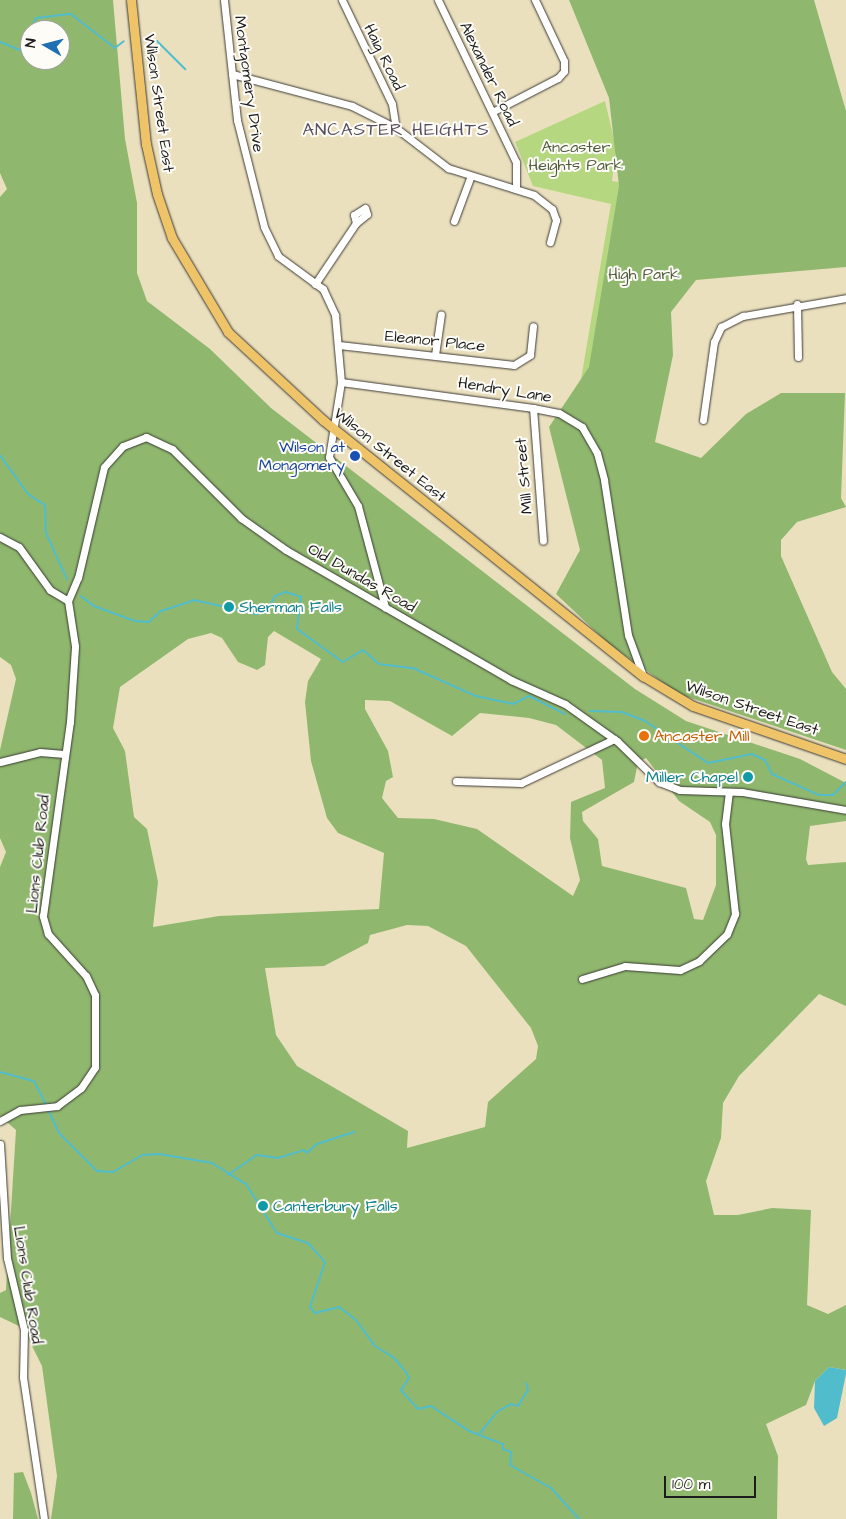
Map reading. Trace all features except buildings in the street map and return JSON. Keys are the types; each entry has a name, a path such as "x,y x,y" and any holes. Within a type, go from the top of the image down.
{"main road":[{"name":"Wilson Street East","path":"131,0 146,144 172,238 228,332 333,429 643,676 693,706 846,759"}],"street":[{"name":"Montgomery Drive","path":"224,0 232,74 249,173 271,243 290,267 315,284 331,302 339,345 341,382 329,457 358,506 385,607"},
{"name":"Haig Road","path":"342,0 392,104 396,128"},
{"name":"Alexander Road","path":"438,0 494,111 518,170 516,189"},
{"path":"494,111 558,78 564,71 564,61 535,0"},
{"path":"232,74 341,102 396,128 448,168 470,178 516,189 552,209 556,220 550,242"},
{"path":"454,221 470,178"},
{"path":"315,284 356,223"},
{"path":"704,420 714,342 721,327 730,320 797,304 846,298"},
{"path":"797,304 798,357"},
{"path":"435,354 441,314"},
{"name":"Eleanor Place","path":"339,345 514,364 527,360 533,326"},
{"name":"Hendry Lane","path":"341,382 533,408 572,420 597,453 628,634 643,676"},
{"name":"Mill Street","path":"533,408 543,541"},
{"name":"Old Dundas Road","path":"70,599 104,467 122,446 146,437 160,441 187,462 262,534 511,680 565,704 614,739 659,782 697,793 729,792 846,810"},
{"path":"0,537 19,547 50,590 70,599"},
{"name":"Lions Club Road","path":"0,1121 20,1110 49,1107 81,1088 95,1068 97,1028 95,995 86,976 48,934 43,916 64,754 74,646 70,599"},
{"path":"456,781 521,783 614,739"},
{"path":"0,762 40,752 64,754"},
{"path":"582,979 624,966 680,970 699,961 727,934 735,914 726,824 729,792"},
{"name":"Lions Club Road","path":"0,1144 7,1258 24,1330 24,1386 44,1519"}],"green space":[{"path":"0,0 113,0 125,139 137,203 137,273 147,301 210,349 271,408 635,689 686,721 800,759 846,783 846,821 810,826 806,859 808,865 846,862 846,1006 819,994 739,1076 723,1103 721,1138 706,1181 714,1215 738,1215 772,1208 811,1210 807,1305 828,1314 846,1305 846,1370 829,1367 815,1381 806,1405 766,1424 778,1456 777,1519 51,1519 57,1476 42,1366 23,1328 0,1317 0,1293 6,1290 16,1130 0,1116 0,867 6,852 0,838 0,750 16,679 11,665 0,657 0,197 7,189 0,173","holes":["274,631 321,659 308,681 305,702 311,761 327,818 338,833 384,853 379,909 219,916 153,927 158,882 147,829 134,817 125,751 113,728 120,687 188,639 211,633 222,638 238,662 257,670 265,665 268,637","365,700 390,701 452,736 480,713 529,718 556,725 602,760 605,788 571,802 570,838 580,880 573,896 477,829 434,819 398,818 382,798 386,781 393,777 388,751 365,709","646,758 679,801 710,822 716,835 716,885 703,920 694,919 686,888 602,866 598,839 583,821 582,812 634,782 638,762","407,925 428,926 466,946 531,1028 538,1046 536,1059 488,1102 485,1127 407,1148 408,1131 297,1066 276,1035 265,968 324,966 368,943 370,935"]},
{"path":"569,0 814,0 846,111 846,267 696,280 671,312 673,355 655,442 701,458 746,414 781,393 845,393 841,498 846,507 797,522 781,540 781,556 832,672 846,689 846,750 679,694 608,643 556,594 580,550 549,427 589,367 619,186 609,98"},
{"name":"High Park","path":"605,101 616,148 612,181 651,188 696,280 575,414 611,204 533,186 515,142"},
{"path":"23,1472 38,1519 13,1519 14,1473"}],"water":[{"path":"829,1367 846,1370 846,1374 837,1418 824,1426 814,1408 815,1381"}],"waterway":[{"path":"0,42 20,50 36,18 71,14 115,48 124,41"},
{"path":"144,41 157,41 185,69"},
{"path":"0,455 28,494 45,505 46,533 67,579"},
{"path":"81,596 94,606 135,621 149,622 161,611 194,600 256,614 267,611 275,596 286,592 301,597 297,629 343,662 363,650 379,664 413,668 476,696 513,704 529,696 565,714"},
{"path":"590,711 622,712 645,721 708,763 752,754 765,760 772,774 819,795 833,795 846,782"},
{"path":"0,1072 34,1081 46,1105"},
{"path":"48,1110 59,1133 97,1171 113,1172 143,1155 159,1154 212,1163 246,1184 277,1233 308,1243 325,1262 310,1307 315,1313 339,1307 356,1320 375,1346 394,1358 406,1372 409,1378 401,1390 418,1409 431,1406 469,1431 503,1444 503,1449 511,1452 510,1465 551,1488 579,1519"},
{"path":"228,1175 257,1155 278,1158 304,1150 307,1153 317,1144 354,1132"},
{"path":"480,1433 497,1412 511,1404 518,1406 528,1390 526,1383"}],"place":[{"name":"Wilson at Mongomery","path":"355,456"},
{"name":"Sherman Falls","path":"229,607"},
{"name":"Ancaster Mill","path":"644,736"},
{"name":"Miller Chapel","path":"748,777"},
{"name":"Canterbury Falls","path":"263,1206"}],"district":[{"name":"ANCASTER HEIGHTS","path":"396,130"}],"park label":[{"name":"Ancaster Heights Park","path":"576,156"}]}
